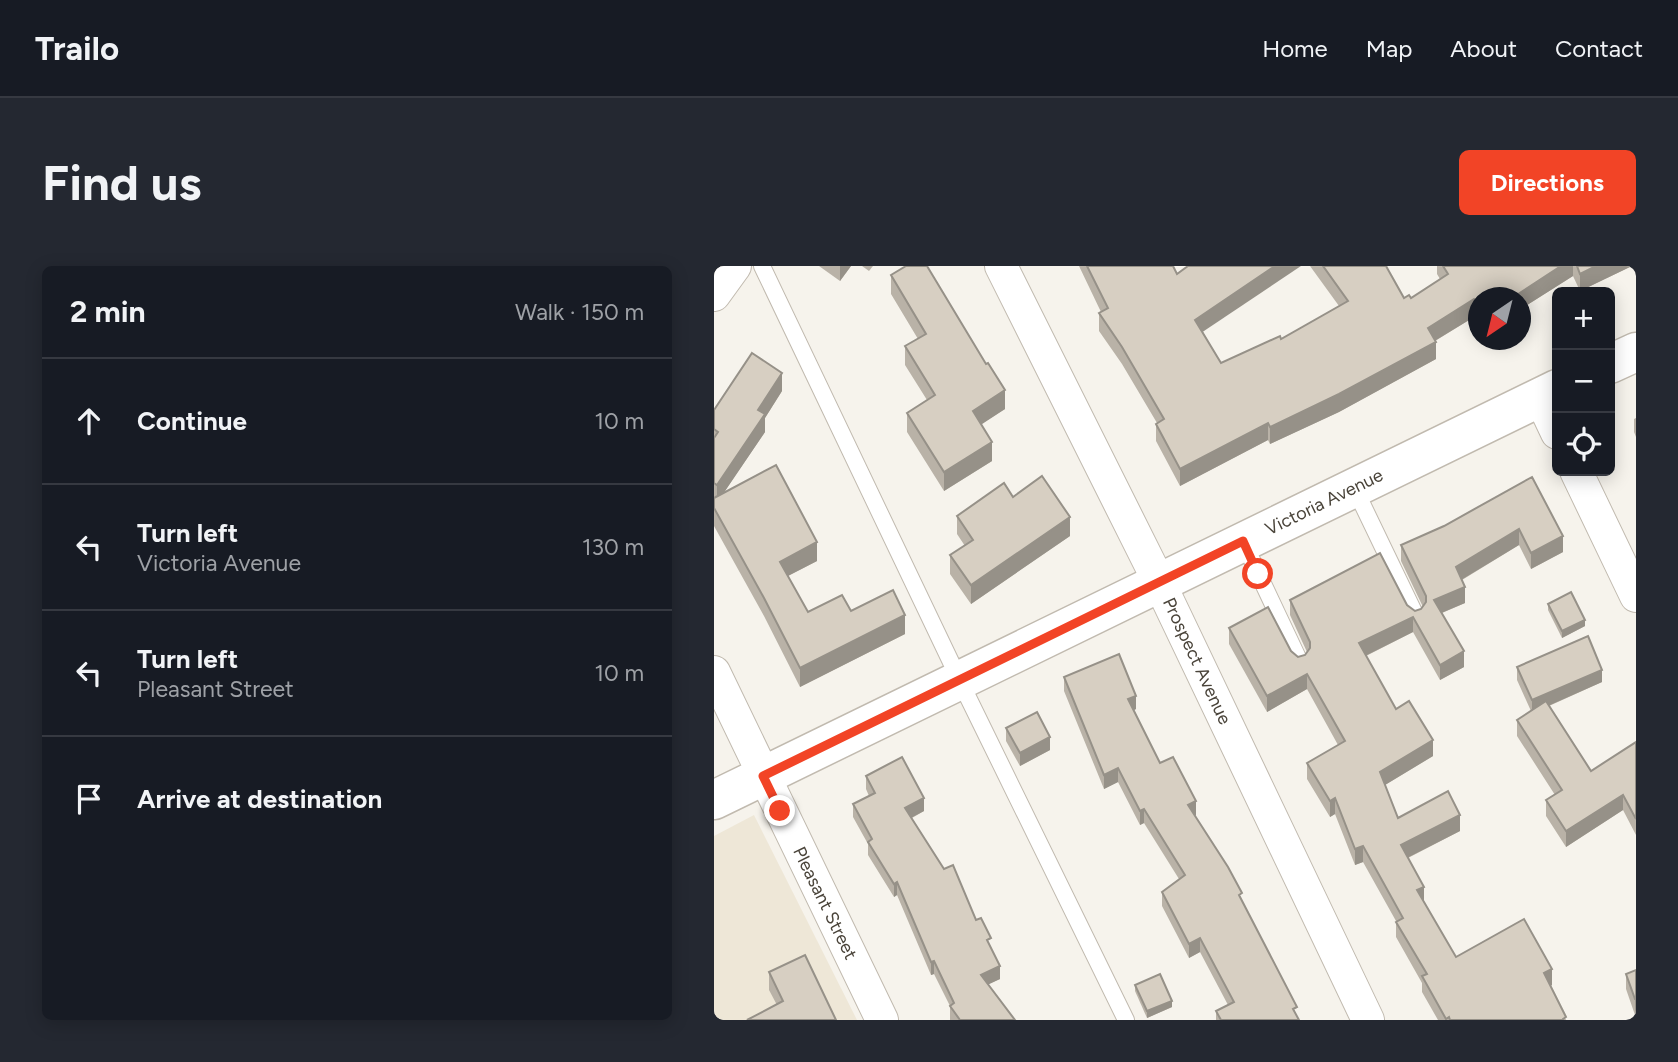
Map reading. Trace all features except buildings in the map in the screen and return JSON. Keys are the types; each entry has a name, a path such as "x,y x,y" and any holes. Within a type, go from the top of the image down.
{"street":[{"path":"714,295 735,266"},
{"name":"Prospect Avenue","path":"1001,266 1159,582 1368,1020"},
{"path":"1615,362 1636,352"},
{"path":"1549,393 1553,413"},
{"name":"Victoria Avenue","path":"714,800 1549,393"},
{"path":"1578,476 1636,596"},
{"name":"Pleasant Street","path":"714,672 882,1020"}],"lane":[{"path":"762,266 960,681 1126,1020"},
{"path":"1354,488 1416,616"},
{"path":"1243,541 1300,662"}],"shaded area":[{"path":"754,815 857,1020 714,1020 714,836"}],"route":[{"path":"780,811 763,776 1243,541 1258,574"}]}
